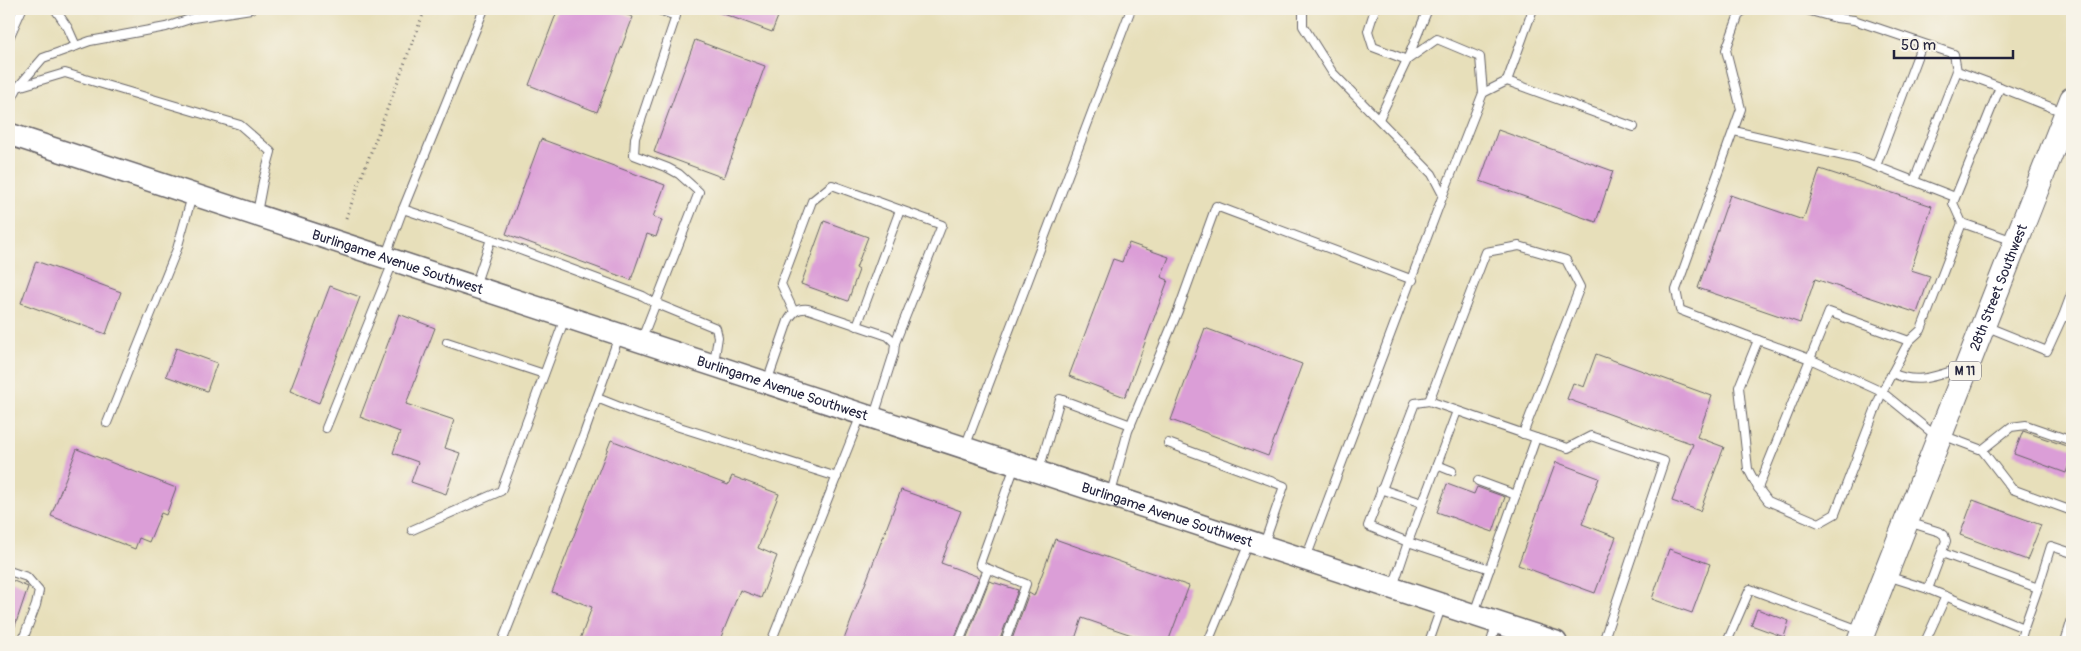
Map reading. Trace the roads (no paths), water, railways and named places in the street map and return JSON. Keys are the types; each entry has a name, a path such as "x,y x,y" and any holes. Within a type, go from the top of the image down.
{"main road":[{"name":"28th Street Southwest","path":"1861,637 2070,106"}],"street":[{"name":"Burlingame Avenue Southwest","path":"9,134 868,415 1474,616 1494,633 1556,642"}],"lane":[{"path":"9,38 22,9"},
{"path":"55,9 68,28 76,46"},
{"path":"9,104 18,87 43,58 90,41 166,27 193,18 251,9"},
{"path":"326,428 389,258 403,209 484,9"},
{"path":"641,341 699,192 674,171 634,155 635,138 676,16 656,9"},
{"path":"965,447 1131,9"},
{"path":"1303,9 1304,26 1332,72 1432,174 1443,195"},
{"path":"1376,9 1368,32 1373,47 1407,60"},
{"path":"1379,119 1407,60 1428,9"},
{"path":"1483,93 1507,81 1534,9"},
{"path":"1746,9 1739,14 1726,50 1741,109 1676,290 1680,310 1810,359 1882,392 1940,436 1982,450 2012,489 2072,511"},
{"path":"1803,9 1836,18 1854,20 1954,54 1957,71 1914,181"},
{"path":"1836,18 1839,9"},
{"path":"1306,560 1483,93 1480,57 1437,39 1407,60"},
{"path":"1876,166 1922,44"},
{"path":"1957,71 2000,87 2070,106"},
{"path":"18,87 65,73 240,124 272,152 263,181 256,215"},
{"path":"1507,81 1634,127"},
{"path":"2000,87 1953,203 1962,222 2016,242"},
{"path":"1734,131 1857,159 1955,197"},
{"path":"772,642 837,476 868,415 894,353 895,343 942,225 832,185 812,201 781,284 794,312"},
{"path":"107,423 177,248 193,194"},
{"path":"1110,495 1131,425 1178,311 1216,206 1413,280"},
{"path":"403,209 491,239 643,296 655,303 716,328 718,337 714,365"},
{"path":"857,326 900,210"},
{"path":"1758,340 1739,387 1748,469 1758,488 1768,501 1819,523 1836,514 1882,392 1909,341 1921,330 1962,222"},
{"path":"475,286 491,239"},
{"path":"1429,401 1486,252 1519,246 1566,260 1580,287 1523,434"},
{"path":"1983,325 2047,351 2072,292"},
{"path":"767,382 788,321 794,312 801,308 888,336 895,343"},
{"path":"1758,488 1829,312 1909,341"},
{"path":"412,530 501,491 566,316"},
{"path":"2063,316 2072,320"},
{"path":"502,642 597,398 619,334"},
{"path":"446,342 544,374"},
{"path":"1892,373 1901,377 1925,380 1968,365"},
{"path":"597,398 635,413 837,476"},
{"path":"1038,472 1060,399 1131,425"},
{"path":"1490,569 1408,542 1368,526 1415,403 1429,401 1568,448 1591,436 1664,461 1603,642"},
{"path":"1393,589 1422,503 1457,411"},
{"path":"1982,450 2011,426 2026,425 2072,441"},
{"path":"1474,616 1536,438"},
{"path":"1168,443 1284,486 1208,642"},
{"path":"1004,642 1026,584 981,566 980,563 1016,464"},
{"path":"1436,465 1452,471"},
{"path":"1478,481 1516,495"},
{"path":"1381,489 1422,503"},
{"path":"1906,521 1940,532 1944,535 1946,541 1928,589"},
{"path":"2020,642 2051,546 2072,552"},
{"path":"1942,553 2038,588"},
{"path":"959,642 988,569"},
{"path":"9,571 27,577 39,591 36,605 22,642"},
{"path":"1885,575 1928,589 2024,628"},
{"path":"1728,642 1750,589 1861,637"},
{"path":"1925,642 1946,596"},
{"path":"1429,642 1442,606"},
{"path":"2065,642 2072,619"}]}
